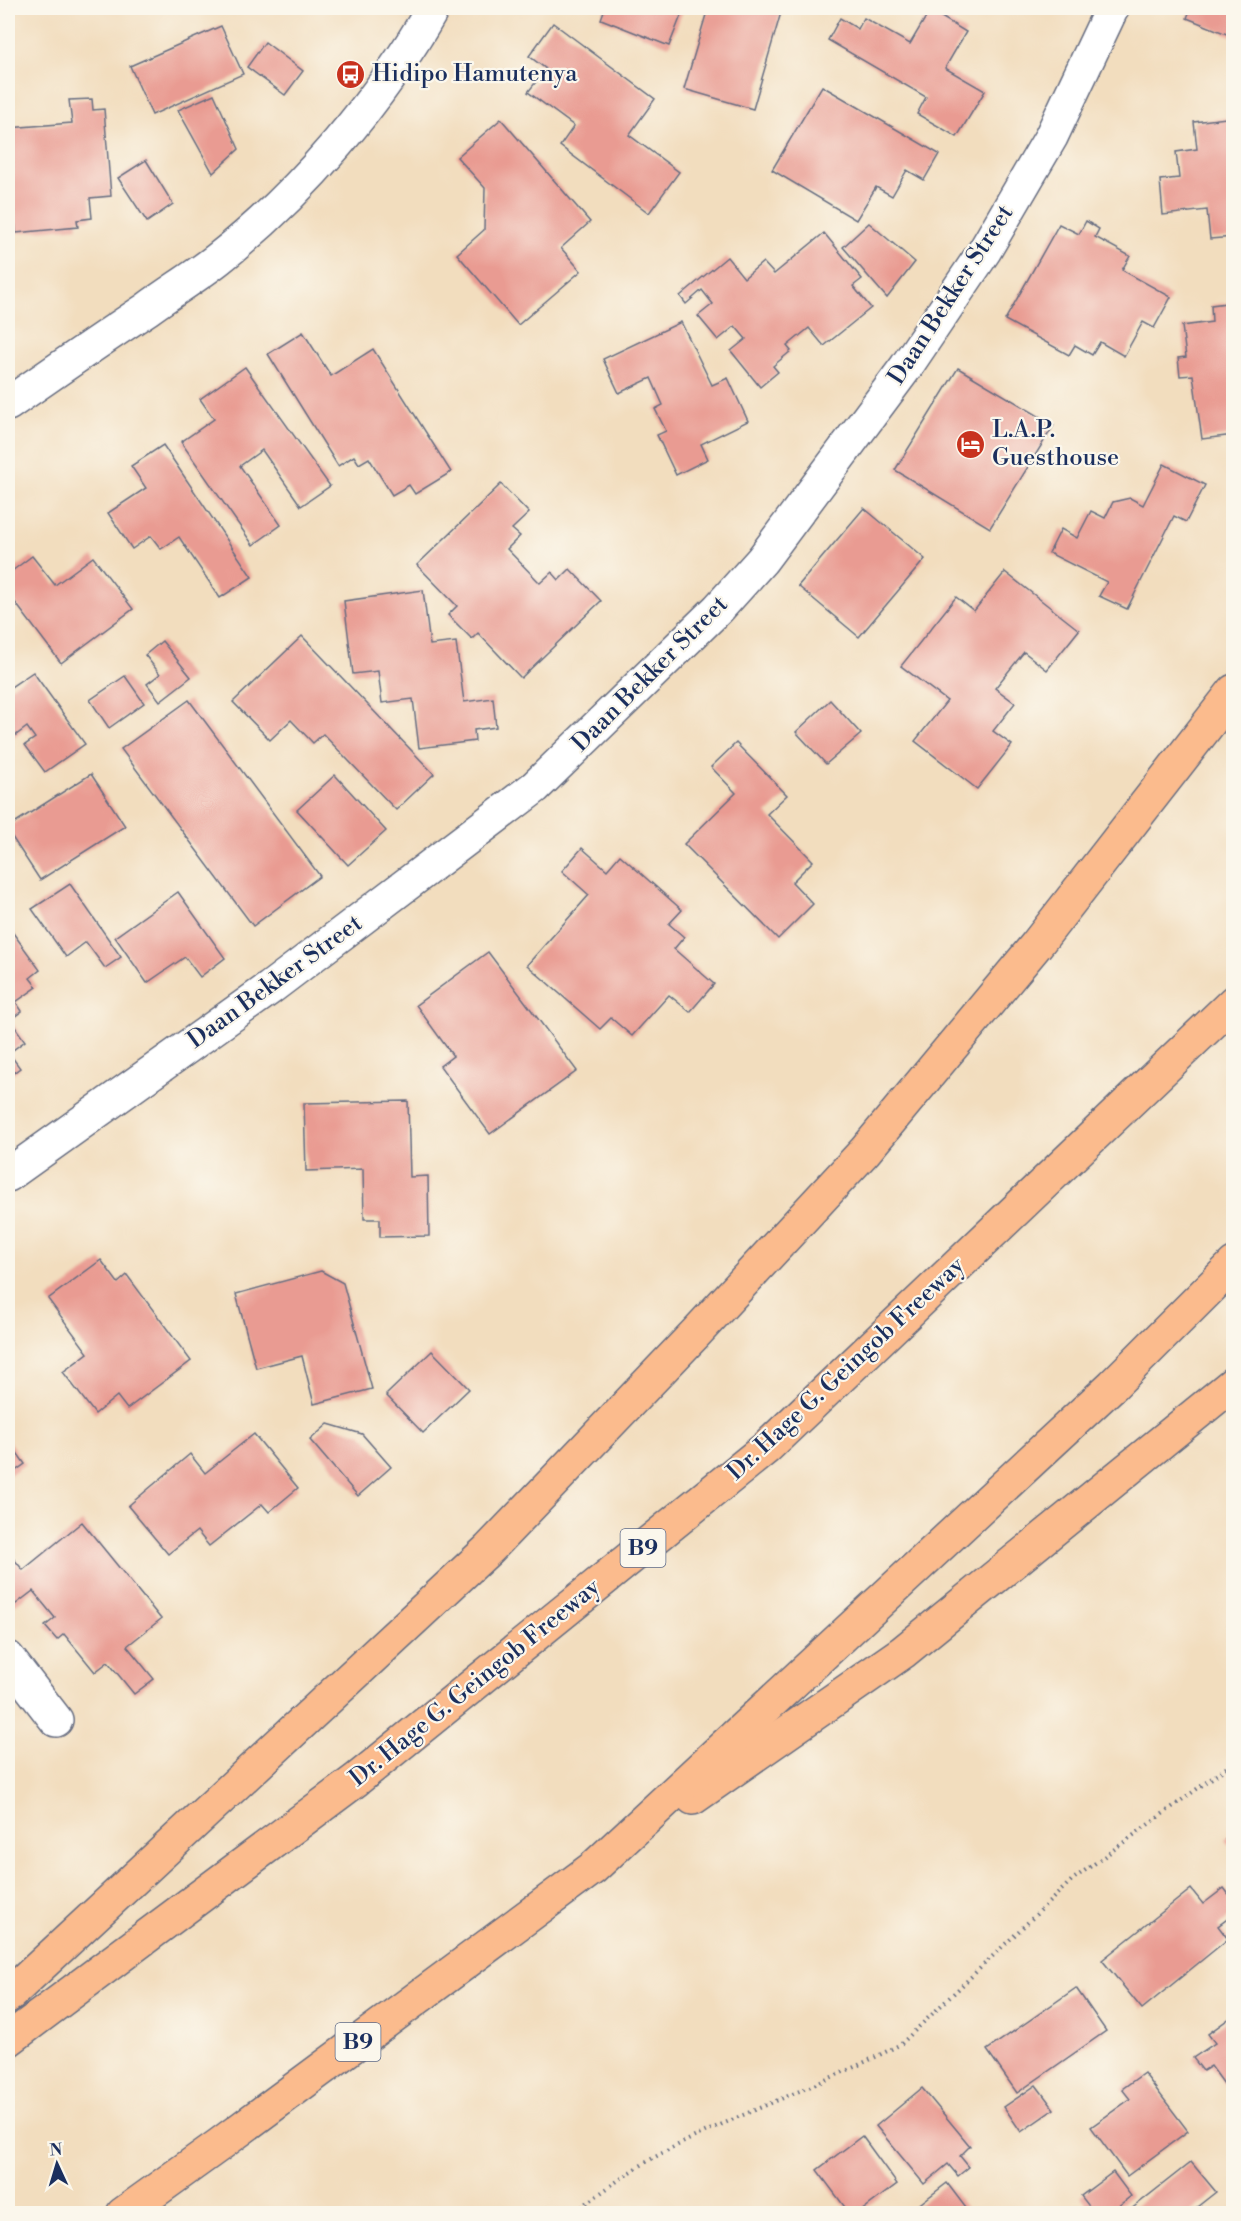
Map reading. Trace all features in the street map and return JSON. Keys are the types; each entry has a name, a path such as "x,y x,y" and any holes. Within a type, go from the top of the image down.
{"highway":[{"path":"8,1996 489,1549 704,1324 865,1151 1037,944 1233,691"},
{"name":"Dr. Hage G. Geingob Freeway","path":"8,2040 356,1780 766,1448 1233,1002"},
{"name":"B9","path":"123,2214 593,1868 1113,1385 1233,1264"},
{"path":"593,1868 903,1652 1233,1383"}],"street":[{"path":"8,404 217,261 252,231 322,160 354,122 399,64 433,8"},
{"name":"Daan Bekker Street","path":"8,1174 270,988 535,787 718,609 762,560 892,385 985,250 1051,137 1112,8"},
{"path":"8,1658 56,1720"}],"path":[{"path":"572,2214 654,2157 799,2090 867,2062 901,2044 1072,1880 1233,1762"}],"building":[{"path":"605,8 684,8 669,46 601,19"},
{"path":"708,8 782,9 753,109 684,89"},
{"path":"1191,8 1234,8 1234,37 1187,18"},
{"path":"930,10 966,32 945,68 985,91 957,137 917,114 926,97 828,40 840,18 858,29 864,18 910,44"},
{"path":"553,23 655,99 629,135 679,172 649,213 560,146 574,126 528,92 546,69 529,56"},
{"path":"221,26 243,74 152,115 130,66"},
{"path":"265,42 303,71 285,95 247,67"},
{"path":"822,86 939,154 924,180 907,170 892,196 876,187 856,220 772,170"},
{"path":"214,94 239,149 213,173 178,110"},
{"path":"92,99 93,110 104,109 111,196 90,198 92,218 77,220 78,227 16,233 8,128 72,123 69,100"},
{"path":"1234,117 1234,237 1210,239 1207,210 1163,215 1160,180 1179,178 1176,152 1197,149 1194,122"},
{"path":"501,119 590,222 561,248 581,271 518,325 457,254 484,230 485,188 457,157"},
{"path":"146,160 173,204 147,222 118,178"},
{"path":"1086,221 1099,229 1095,237 1130,256 1122,270 1171,297 1154,328 1143,322 1124,356 1100,342 1092,355 1075,345 1069,355 1005,320 1059,224 1079,234"},
{"path":"869,223 915,262 887,298 843,247"},
{"path":"824,233 862,279 853,286 871,308 824,346 809,328 787,346 791,351 773,366 778,372 760,387 731,351 746,339 735,326 718,340 698,316 713,304 702,290 686,304 680,296 727,257 744,278 763,262 774,274"},
{"path":"1234,302 1234,435 1202,439 1193,375 1180,376 1178,358 1186,357 1182,326 1212,322 1211,305"},
{"path":"681,322 712,385 728,378 748,421 701,444 708,459 676,475 657,435 666,431 655,409 663,405 651,378 619,393 603,359"},
{"path":"303,332 331,376 373,349 451,472 415,494 409,485 392,495 369,458 359,464 354,456 338,466 268,354"},
{"path":"245,367 330,486 301,506 262,450 240,466 281,525 253,545 181,442 214,419 200,399"},
{"path":"958,368 1054,425 990,528 895,470"},
{"path":"163,445 252,577 220,598 179,537 161,549 151,536 132,549 108,513 146,488 131,466"},
{"path":"1164,464 1205,485 1186,522 1174,516 1127,609 1099,596 1107,582 1049,553 1061,529 1077,538 1091,511 1105,518 1113,502 1130,498 1143,505"},
{"path":"501,484 529,513 512,529 520,536 507,549 540,583 552,572 559,580 570,569 601,601 521,678 478,633 472,639 448,615 457,606 417,565"},
{"path":"864,508 925,559 859,637 798,586"},
{"path":"32,556 55,585 93,557 133,609 61,663 8,593 8,574"},
{"path":"1005,572 1079,630 1047,670 1024,652 995,688 1015,703 993,731 1012,745 977,789 915,741 947,701 901,666 956,597 974,611"},
{"path":"423,590 430,645 456,642 464,702 493,698 496,727 474,730 475,741 419,748 413,699 382,703 378,671 353,674 344,601"},
{"path":"302,636 434,774 396,810 323,734 313,743 291,720 270,740 233,702"},
{"path":"162,641 191,677 160,701 147,684 160,674 145,655"},
{"path":"33,672 85,744 45,772 25,745 35,738 27,727 8,741 8,689"},
{"path":"125,676 144,703 109,728 90,700"},
{"path":"189,700 320,876 253,926 121,749"},
{"path":"830,700 861,734 826,764 796,732"},
{"path":"736,743 787,795 767,814 813,861 792,882 813,904 778,939 684,844 736,793 711,767"},
{"path":"91,774 125,826 40,880 8,831 8,827"},
{"path":"335,775 386,831 348,865 297,810"},
{"path":"582,848 607,870 620,855 682,910 669,924 684,937 674,949 714,984 690,1012 669,995 632,1036 611,1018 600,1029 527,965 589,895 562,871"},
{"path":"70,884 121,957 105,968 86,942 66,957 32,909"},
{"path":"178,892 225,958 200,977 185,957 147,983 115,937"},
{"path":"8,926 40,970 30,978 37,987 16,1002 22,1011 10,1020 25,1041 9,1053 20,1068 8,1077"},
{"path":"488,952 577,1071 490,1134 440,1066 453,1056 416,1005"},
{"path":"408,1101 410,1177 428,1176 429,1236 380,1237 380,1219 364,1219 363,1169 306,1171 304,1103"},
{"path":"101,1260 118,1283 127,1275 191,1361 127,1409 117,1396 95,1414 63,1372 88,1353 48,1299"},
{"path":"321,1271 343,1283 372,1389 314,1404 302,1356 256,1368 236,1294"},
{"path":"432,1351 469,1389 423,1433 386,1395"},
{"path":"328,1424 362,1434 391,1467 358,1496 310,1440"},
{"path":"254,1434 298,1488 269,1512 262,1504 209,1546 197,1531 168,1554 128,1506 190,1454 205,1473"},
{"path":"8,1440 25,1464 8,1476"},
{"path":"82,1522 161,1619 127,1646 154,1679 134,1694 108,1662 95,1672 64,1634 57,1640 45,1626 55,1618 33,1591 8,1610 8,1552 23,1570"},
{"path":"1234,1831 1234,1849 1225,1839"},
{"path":"1224,1888 1234,1901 1234,1914 1218,1926 1228,1939 1142,2009 1102,1960 1191,1889 1203,1904"},
{"path":"1076,1988 1106,2031 1017,2093 987,2050"},
{"path":"1234,2015 1234,2094 1232,2095 1211,2066 1203,2071 1193,2058 1215,2043 1208,2034"},
{"path":"1144,2073 1188,2131 1127,2176 1091,2127 1130,2099 1122,2089"},
{"path":"1036,2085 1054,2109 1021,2132 1004,2107"},
{"path":"922,2088 970,2146 960,2156 969,2167 958,2176 948,2164 924,2184 876,2126"},
{"path":"862,2136 897,2184 857,2214 850,2214 817,2170"},
{"path":"1191,2162 1216,2192 1188,2214 1125,2214"},
{"path":"1113,2172 1131,2196 1108,2214 1095,2214 1081,2196"},
{"path":"947,2183 969,2212 914,2214 912,2210"}],"place":[{"name":"Hidipo Hamutenya","path":"351,74"},
{"name":"L.A.P. Guesthouse","path":"971,444"}]}
